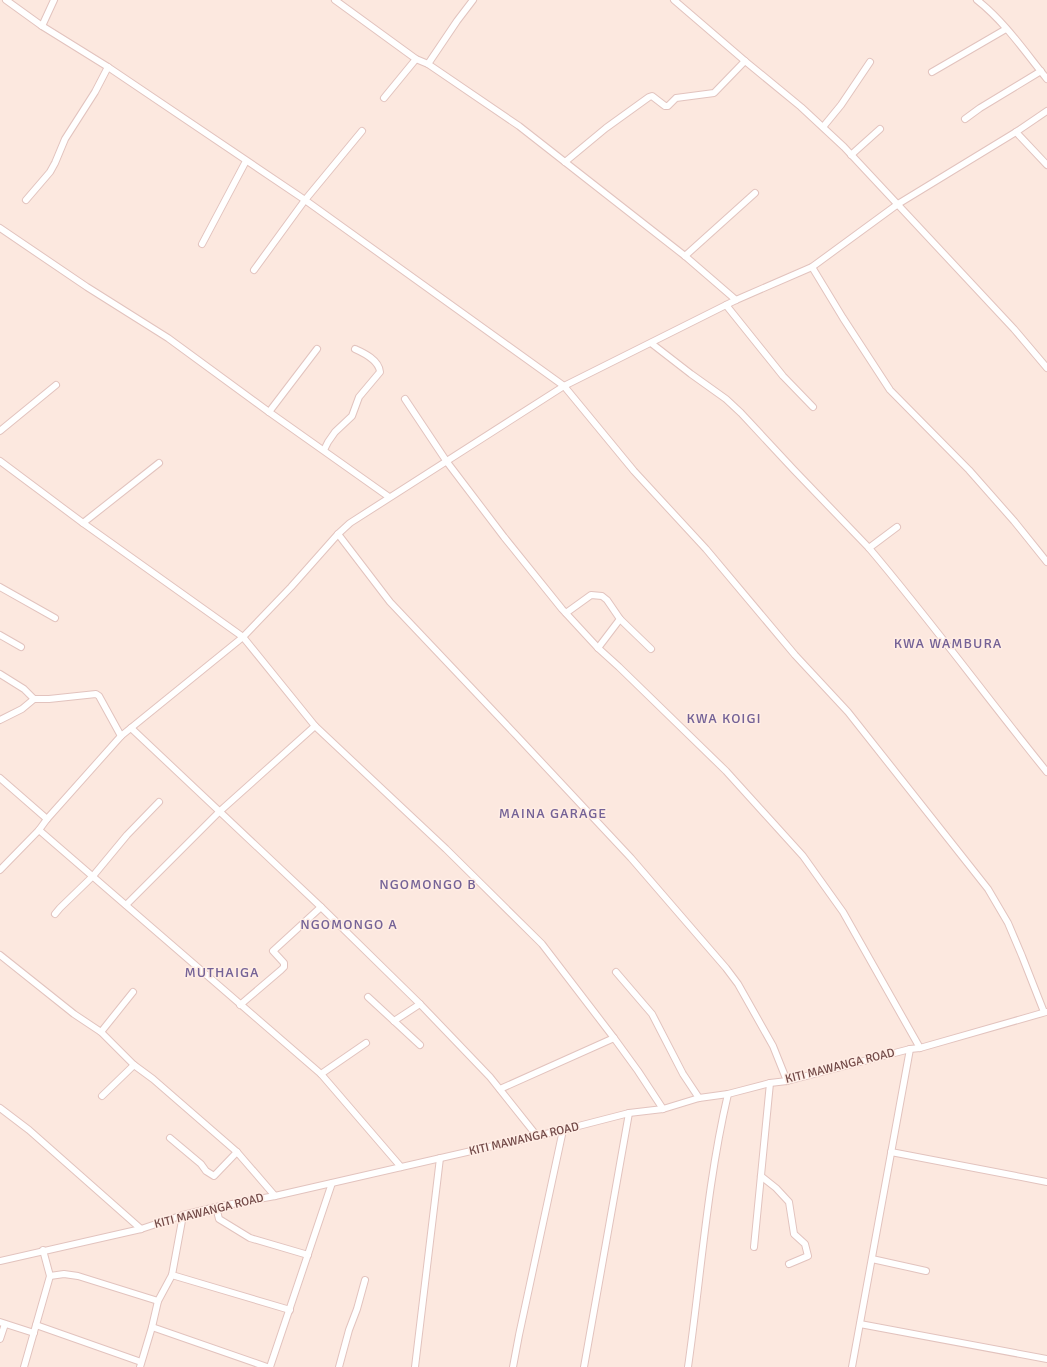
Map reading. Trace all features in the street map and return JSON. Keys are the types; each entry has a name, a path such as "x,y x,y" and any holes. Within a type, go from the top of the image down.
{"street":[{"path":"6,0 42,26 108,67 305,200 564,386 634,471 706,550 795,655 848,712 988,889 1008,923 1045,1012"},
{"path":"42,26 54,0"},
{"path":"334,0 416,59 428,64 519,126 685,256 736,300"},
{"path":"428,64 472,0"},
{"path":"674,0 823,127 898,204 1014,329 1047,368"},
{"path":"977,0 988,9 1024,48 1047,79"},
{"path":"932,72 1006,29"},
{"path":"384,98 416,59"},
{"path":"565,162 606,128 650,97 652,96 665,106 668,106 676,98 714,93 745,61"},
{"path":"823,127 841,105 870,62"},
{"path":"26,200 50,172 63,143 96,92 108,67"},
{"path":"965,120 980,108 1041,72"},
{"path":"0,870 39,830 47,819 121,736 243,637 291,587 338,534 350,523 388,497 447,462 564,386 736,300 812,267 898,204 1016,132 1047,111"},
{"path":"851,155 880,129"},
{"path":"254,270 305,200 362,131"},
{"path":"1016,132 1047,165"},
{"path":"202,244 246,161"},
{"path":"685,256 755,193"},
{"path":"0,228 87,287 168,338 388,497"},
{"path":"812,267 863,350 890,390 969,470 1047,562"},
{"path":"726,305 783,376 813,407"},
{"path":"651,343 726,399 741,413 869,548 912,598 953,653 1047,772"},
{"path":"269,412 317,349"},
{"path":"324,450 335,432 352,416 359,398 380,372 374,360 354,349"},
{"path":"0,431 56,385"},
{"path":"405,399 447,462 504,537 566,613 598,648 726,771 803,856 843,912 920,1048"},
{"path":"0,461 83,523 243,637 315,726 446,849 542,944 614,1038 663,1109"},
{"path":"83,523 159,463"},
{"path":"869,548 897,527"},
{"path":"338,534 390,602 631,858 726,968 738,984 773,1046 787,1081"},
{"path":"0,587 55,618"},
{"path":"566,613 591,595 602,596 607,600 620,619 651,649"},
{"path":"598,648 620,619"},
{"path":"0,635 20,647"},
{"path":"0,674 24,689 34,699"},
{"path":"0,720 22,709 34,699 49,699 91,693 99,696 121,736"},
{"path":"126,905 219,812 315,726"},
{"path":"131,728 321,907 470,1054 537,1136"},
{"path":"0,778 47,819"},
{"path":"55,914 93,876 127,835 159,802"},
{"path":"39,830 321,1074 401,1167"},
{"path":"240,1005 281,970 284,963 273,951 321,907"},
{"path":"0,955 74,1014 101,1032 134,1065 153,1079 237,1152 275,1196"},
{"path":"616,972 652,1014 684,1074 699,1098"},
{"path":"101,1032 133,992"},
{"path":"368,996 420,1045"},
{"path":"394,1020 420,1004"},
{"name":"KITI MAWANGA ROAD","path":"0,1261 140,1228 216,1207 275,1196 563,1130 629,1113 663,1109 699,1098 728,1094 770,1083 787,1081 910,1049 920,1048 1045,1012"},
{"path":"500,1089 614,1038"},
{"path":"321,1074 366,1043"},
{"path":"852,1367 910,1049"},
{"path":"102,1096 134,1065"},
{"path":"754,1247 770,1083"},
{"path":"688,1367 715,1160 728,1094"},
{"path":"0,1108 28,1130 140,1228"},
{"path":"584,1367 629,1113"},
{"path":"513,1367 518,1335 563,1130"},
{"path":"170,1138 201,1164 206,1171 214,1176 237,1152"},
{"path":"892,1152 1047,1182"},
{"path":"416,1367 419,1328 440,1158"},
{"path":"761,1176 776,1188 789,1202 794,1234 805,1244 808,1256 789,1264"},
{"path":"152,1327 268,1367 290,1310 332,1183"},
{"path":"216,1207 219,1219 250,1238 308,1254"},
{"path":"36,1325 140,1365 152,1327 158,1301 172,1275 183,1216"},
{"path":"24,1367 50,1276 43,1250"},
{"path":"872,1259 926,1270"},
{"path":"50,1276 64,1274 78,1276 158,1301"},
{"path":"172,1275 290,1310"},
{"path":"339,1367 349,1330 357,1310 364,1280"},
{"path":"0,1339 2,1323 34,1334"},
{"path":"860,1324 1047,1359"}],"district":[{"name":"KWA WAMBURA","path":"948,643"},
{"name":"KWA KOIGI","path":"724,718"},
{"name":"MAINA GARAGE","path":"553,813"},
{"name":"NGOMONGO B","path":"428,884"},
{"name":"NGOMONGO A","path":"349,924"},
{"name":"MUTHAIGA","path":"222,972"}]}
